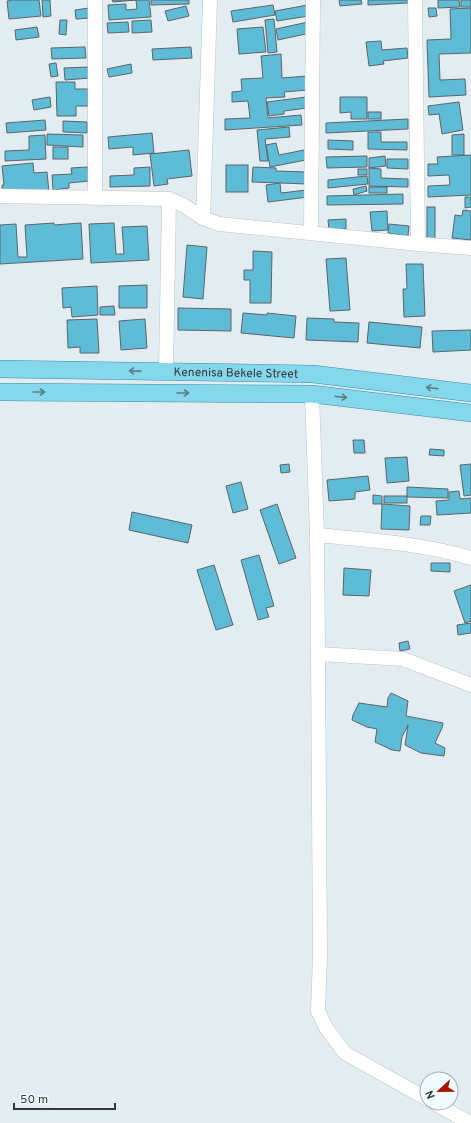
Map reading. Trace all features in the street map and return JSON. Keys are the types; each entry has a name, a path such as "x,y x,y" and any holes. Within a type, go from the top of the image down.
{"main road":[{"name":"Kenenisa Bekele Street","path":"0,369 314,374 471,393"},
{"name":"Kenenisa Bekele Street","path":"0,392 312,394 471,413"}],"street":[{"path":"94,0 95,198"},
{"path":"203,218 210,0"},
{"path":"311,232 313,0"},
{"path":"415,0 418,244"},
{"path":"0,196 169,199 183,205 203,218 219,224 471,248"},
{"path":"166,372 169,199"},
{"path":"312,394 317,535 320,956 318,1011 326,1028 344,1054 419,1095"},
{"path":"317,535 392,542 471,558"},
{"path":"318,654 403,659 471,686"},
{"path":"448,1111 470,1123"}],"building":[{"path":"39,0 41,16 9,19 7,1"},
{"path":"42,0 50,0 51,16 43,17"},
{"path":"112,0 136,0 113,2"},
{"path":"136,0 149,0 151,17 109,20 108,5 126,4 126,10 137,9"},
{"path":"151,0 189,0 189,4 151,5"},
{"path":"339,0 361,0 362,4 340,6"},
{"path":"368,0 408,0 408,3 368,5"},
{"path":"438,0 459,0 460,7 438,8"},
{"path":"461,0 471,0 471,7 461,7"},
{"path":"313,4 315,15 277,21 275,11"},
{"path":"273,5 275,15 233,22 231,11"},
{"path":"186,6 189,16 168,21 165,11"},
{"path":"89,8 90,18 76,19 75,10"},
{"path":"428,8 436,8 437,16 429,17"},
{"path":"471,8 471,53 439,54 440,80 465,79 466,95 429,97 427,40 451,39 450,9"},
{"path":"274,19 277,52 268,53 265,20"},
{"path":"60,20 67,20 66,35 59,34"},
{"path":"151,20 152,32 132,33 132,21"},
{"path":"128,22 129,32 108,33 107,23"},
{"path":"308,22 310,33 278,40 276,29"},
{"path":"37,27 39,37 16,40 15,30"},
{"path":"263,27 266,52 239,54 237,29"},
{"path":"381,41 382,50 407,48 408,58 383,61 384,64 369,66 366,42"},
{"path":"85,47 86,58 52,59 51,48"},
{"path":"191,47 192,58 153,60 152,49"},
{"path":"281,54 282,78 307,76 308,90 284,92 285,97 266,98 268,118 301,115 302,125 225,130 225,119 250,118 248,101 232,102 232,92 242,91 241,79 263,78 261,56"},
{"path":"56,63 58,76 51,77 49,64"},
{"path":"131,64 132,73 109,77 107,69"},
{"path":"89,67 90,78 65,80 64,68"},
{"path":"56,82 75,82 75,89 88,89 88,106 76,106 76,116 57,116"},
{"path":"50,97 51,107 34,110 32,100"},
{"path":"306,97 307,108 284,111 284,114 269,116 267,102"},
{"path":"340,97 367,97 367,119 351,119 351,112 340,113"},
{"path":"459,102 463,130 442,134 439,114 429,115 428,106"},
{"path":"368,112 381,112 381,119 368,119"},
{"path":"408,119 408,129 326,133 326,123"},
{"path":"45,120 46,130 7,133 6,123"},
{"path":"63,121 87,122 87,133 63,132"},
{"path":"289,127 290,137 265,139 268,161 260,161 257,130"},
{"path":"368,132 381,132 381,142 407,142 407,150 368,149"},
{"path":"152,133 154,153 133,155 133,147 109,149 108,137"},
{"path":"47,134 83,135 83,147 47,145"},
{"path":"464,134 464,155 452,155 452,135"},
{"path":"45,135 46,159 5,161 5,151 29,150 29,136"},
{"path":"328,140 353,141 353,150 328,149"},
{"path":"276,143 279,155 304,150 306,160 270,167 266,145"},
{"path":"53,147 68,147 68,159 53,159"},
{"path":"189,150 192,176 167,179 168,184 154,186 150,154"},
{"path":"471,155 471,195 428,197 428,186 450,185 449,175 428,176 428,164 438,164 437,157"},
{"path":"367,156 367,167 327,168 326,157"},
{"path":"385,156 386,166 369,168 369,158"},
{"path":"387,159 408,159 408,169 387,168"},
{"path":"33,163 34,173 47,172 49,192 3,196 2,185 4,185 2,166"},
{"path":"226,165 248,165 248,192 226,192"},
{"path":"88,167 89,181 69,183 69,188 53,190 52,175 72,174 71,168"},
{"path":"150,167 150,186 110,187 110,176 134,175 134,168"},
{"path":"253,167 276,168 276,171 308,172 308,184 252,182"},
{"path":"369,168 381,169 381,178 408,179 408,187 369,186"},
{"path":"358,169 367,169 367,175 358,175"},
{"path":"367,176 368,184 328,188 328,180"},
{"path":"280,183 281,193 307,190 308,197 268,202 266,185"},
{"path":"366,186 367,191 354,195 353,189"},
{"path":"369,187 387,187 387,193 369,193"},
{"path":"403,194 403,204 327,205 327,196"},
{"path":"465,197 471,197 471,207 465,208"},
{"path":"427,207 435,207 435,239 427,239"},
{"path":"463,210 471,211 471,240 452,238 455,215 462,216"},
{"path":"387,211 388,230 372,231 370,212"},
{"path":"346,219 346,229 329,230 328,220"},
{"path":"54,223 54,225 81,223 83,259 0,264 0,225 16,224 18,257 27,257 25,225"},
{"path":"114,223 116,254 124,254 122,227 147,226 149,260 91,263 89,224"},
{"path":"389,224 409,226 408,236 388,233"},
{"path":"187,245 207,247 203,299 183,297"},
{"path":"253,251 272,252 271,303 250,303 250,280 244,280 244,270 253,270"},
{"path":"346,258 350,310 330,311 326,259"},
{"path":"406,264 423,264 425,316 404,317 403,289 407,289"},
{"path":"147,285 147,308 119,308 119,286"},
{"path":"97,286 98,315 72,317 71,307 63,308 62,288"},
{"path":"114,306 115,315 100,315 100,307"},
{"path":"178,308 231,309 231,331 178,330"},
{"path":"243,313 267,315 267,313 296,316 294,338 241,333"},
{"path":"307,318 334,319 334,322 359,323 358,342 306,340"},
{"path":"97,319 99,353 80,353 80,347 68,348 67,320"},
{"path":"145,319 147,348 121,350 119,321"},
{"path":"369,322 422,327 420,348 367,343"},
{"path":"471,330 471,350 433,352 432,331"},
{"path":"353,440 364,440 365,453 354,453"},
{"path":"430,449 444,450 444,456 429,455"},
{"path":"407,457 409,481 387,483 385,458"},
{"path":"289,464 290,472 281,473 280,465"},
{"path":"471,464 471,495 464,496 460,465"},
{"path":"368,476 370,490 355,492 355,499 329,501 327,480"},
{"path":"241,482 248,509 233,513 226,486"},
{"path":"407,487 448,489 448,498 407,497"},
{"path":"459,491 460,499 471,498 471,513 437,515 436,501 449,500 449,492"},
{"path":"373,495 382,496 382,504 373,504"},
{"path":"384,496 407,496 407,503 384,503"},
{"path":"277,504 296,558 279,564 260,510"},
{"path":"382,504 410,506 409,530 381,529"},
{"path":"132,512 192,525 188,543 129,530"},
{"path":"421,516 431,516 430,525 420,525"},
{"path":"259,555 274,606 266,608 269,617 258,620 241,560"},
{"path":"431,563 450,563 450,572 431,571"},
{"path":"214,565 233,625 216,630 197,570"},
{"path":"344,568 371,570 369,596 343,595"},
{"path":"471,585 471,621 465,623 454,591"},
{"path":"471,623 471,633 458,635 457,625"},
{"path":"408,641 410,649 400,651 399,643"},
{"path":"391,693 408,701 406,716 443,723 435,743 445,748 444,756 421,753 405,745 408,725 402,737 400,751 392,750 375,742 377,729 367,727 352,720 359,703 387,707 388,698"}]}
